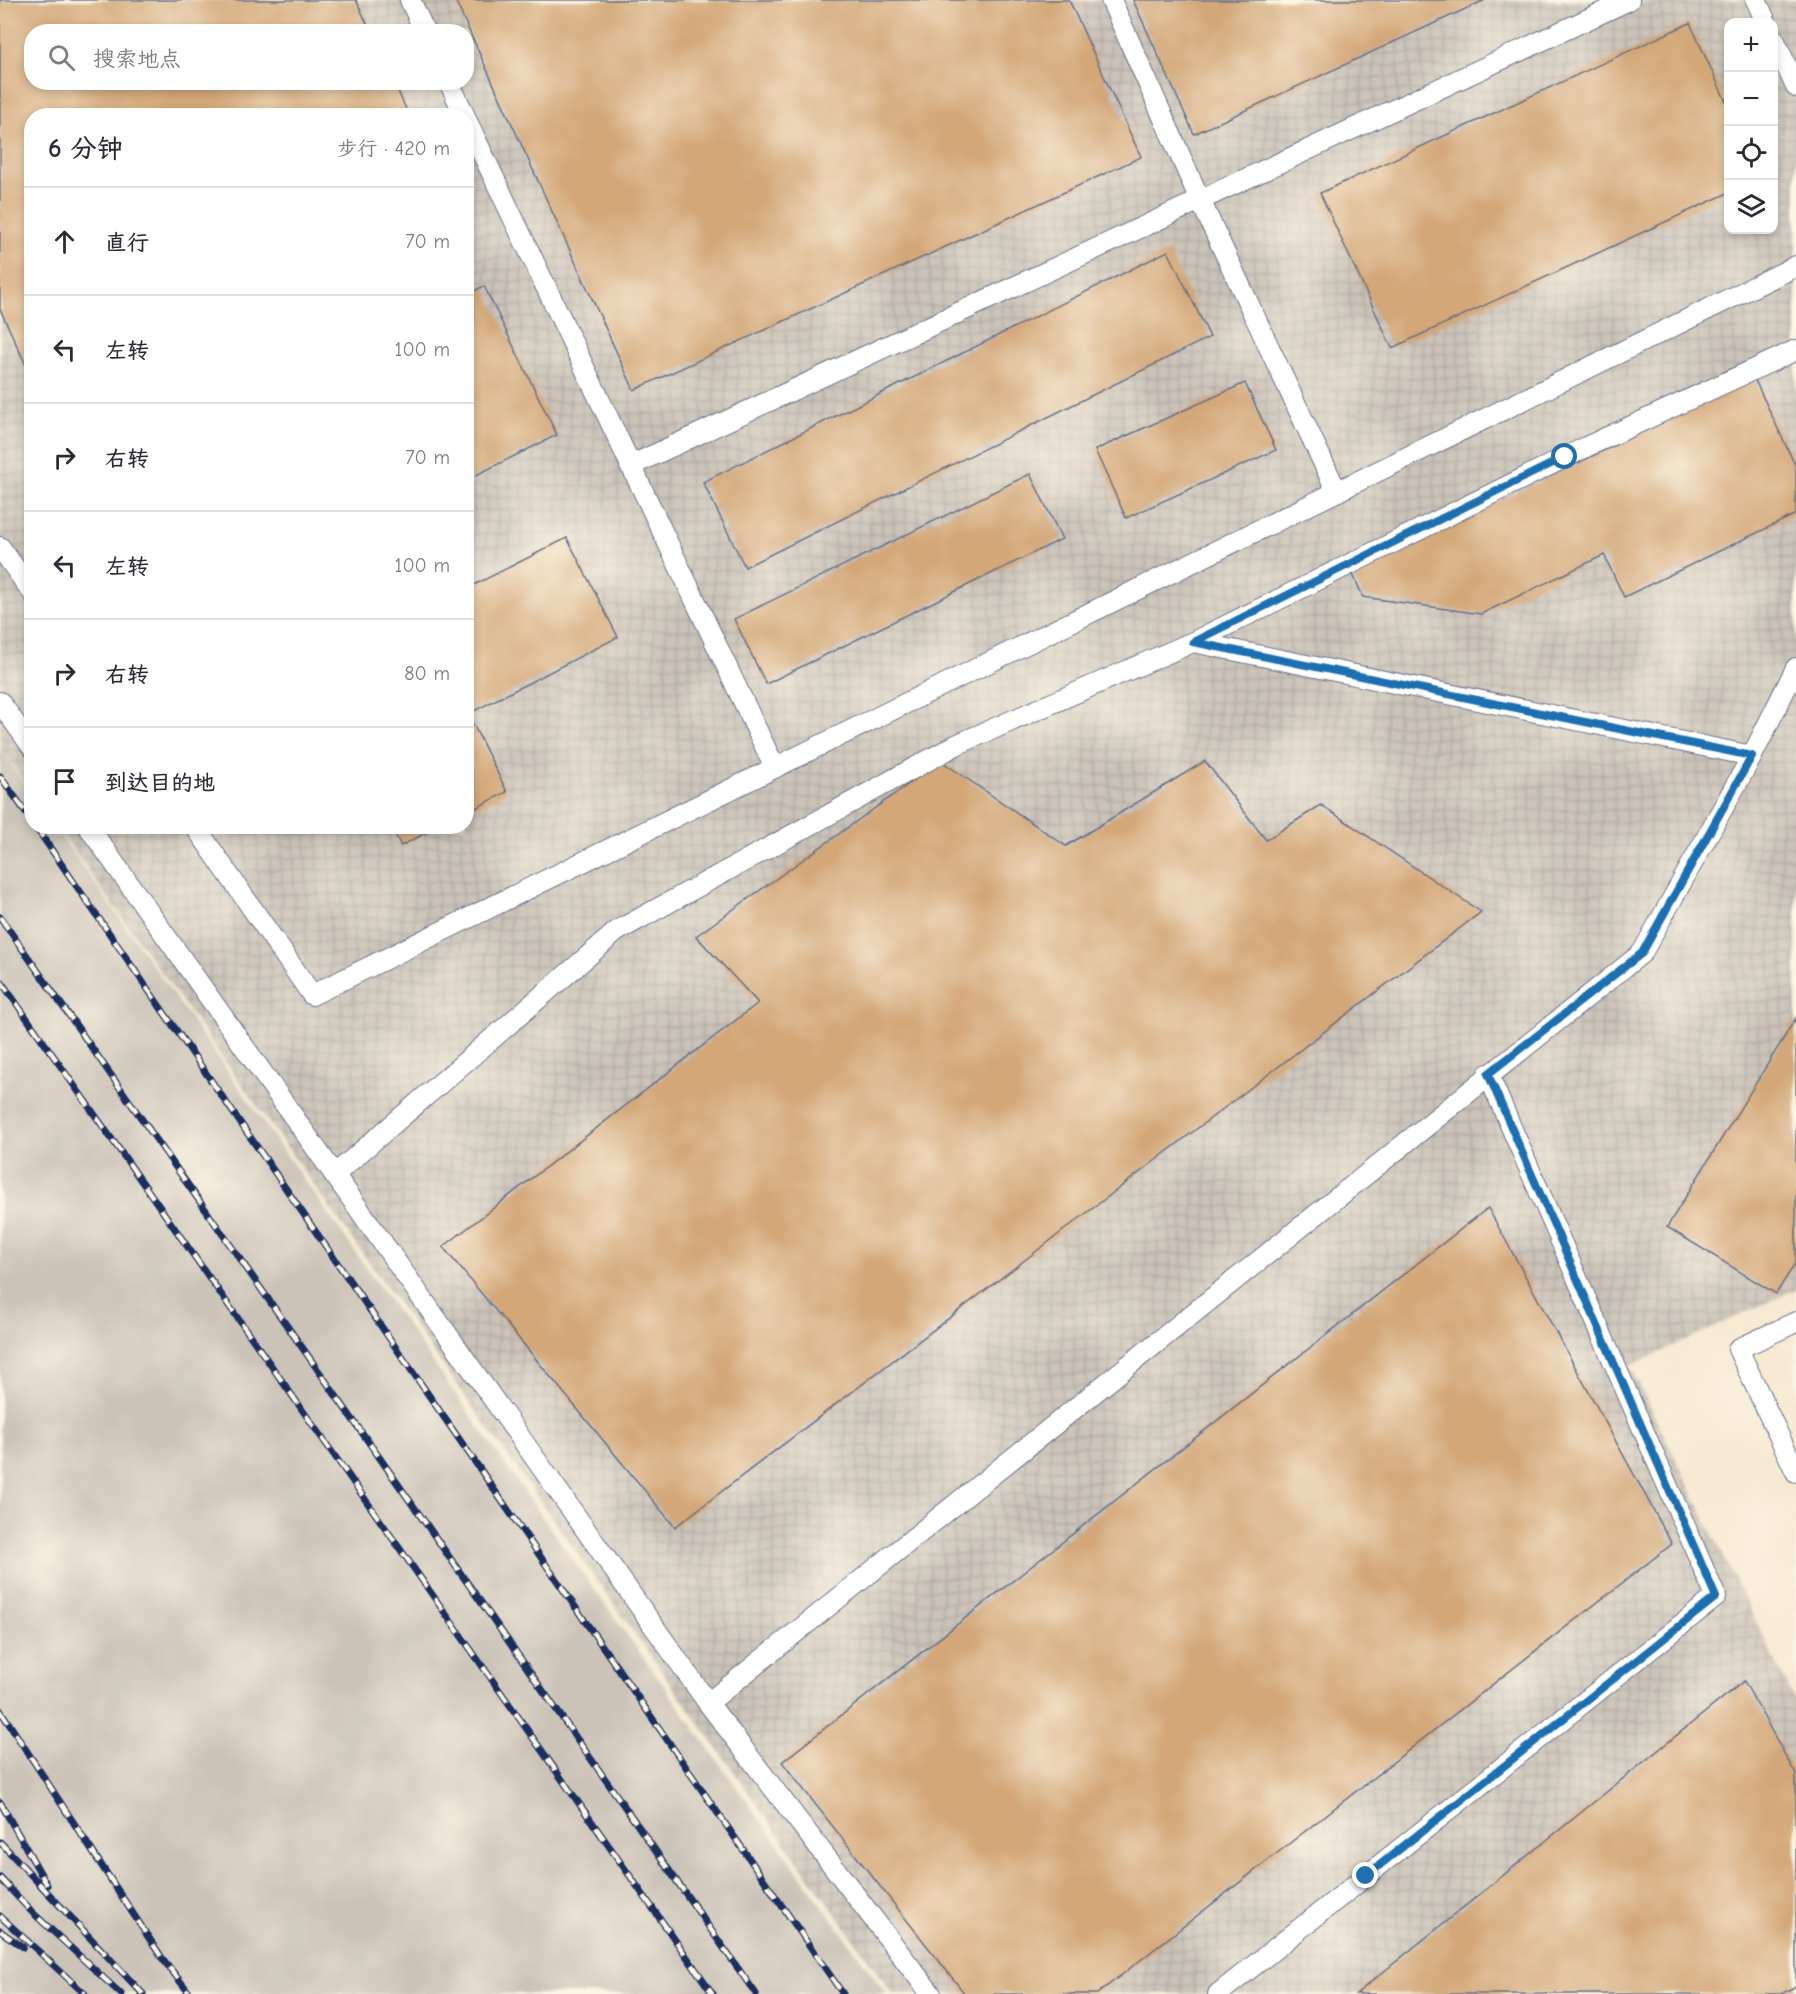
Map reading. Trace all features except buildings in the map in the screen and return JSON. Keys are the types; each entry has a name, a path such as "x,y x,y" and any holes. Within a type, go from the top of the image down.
{"lane":[{"path":"410,0 421,24"},
{"path":"1111,0 1200,200 1337,492"},
{"path":"630,466 1629,0"},
{"path":"1755,0 1764,18"},
{"path":"1778,49 1796,87"},
{"path":"453,90 462,108"},
{"path":"474,134 775,768"},
{"path":"201,834 312,994 1796,266"},
{"path":"334,1175 617,931 956,745 1193,642 1586,447 1796,350"},
{"path":"0,547 24,581"},
{"path":"1193,642 1752,756"},
{"path":"708,1703 1488,1074 1642,953 1752,756 1796,668"},
{"path":"0,702 24,736"},
{"path":"94,834 708,1703 931,1994"},
{"path":"1218,1994 1716,1597 1488,1074"},
{"path":"1796,1322 1738,1349 1796,1472"}],"shaded area":[{"path":"0,0 1796,0 1796,1289 1630,1366 1796,1703 1796,1994 893,1994 62,834 474,834 474,108 24,108 24,781 0,747"},
{"path":"0,748 24,783 24,834 60,834 565,1549 886,1994 0,1994"}],"railway":[{"path":"0,776 24,810"},
{"path":"41,834 843,1994"},
{"path":"0,917 756,1994"},
{"path":"0,980 713,1994"},
{"path":"0,1710 162,1958 190,1994"},
{"path":"0,1802 47,1885"},
{"path":"0,1842 143,1994"},
{"path":"0,1878 32,1912 121,1994"},
{"path":"0,1916 85,1994"},
{"path":"0,1931 23,1947"}],"route":[{"path":"1366,1876 1716,1597 1488,1074 1642,953 1752,756 1193,642 1565,457"}]}
